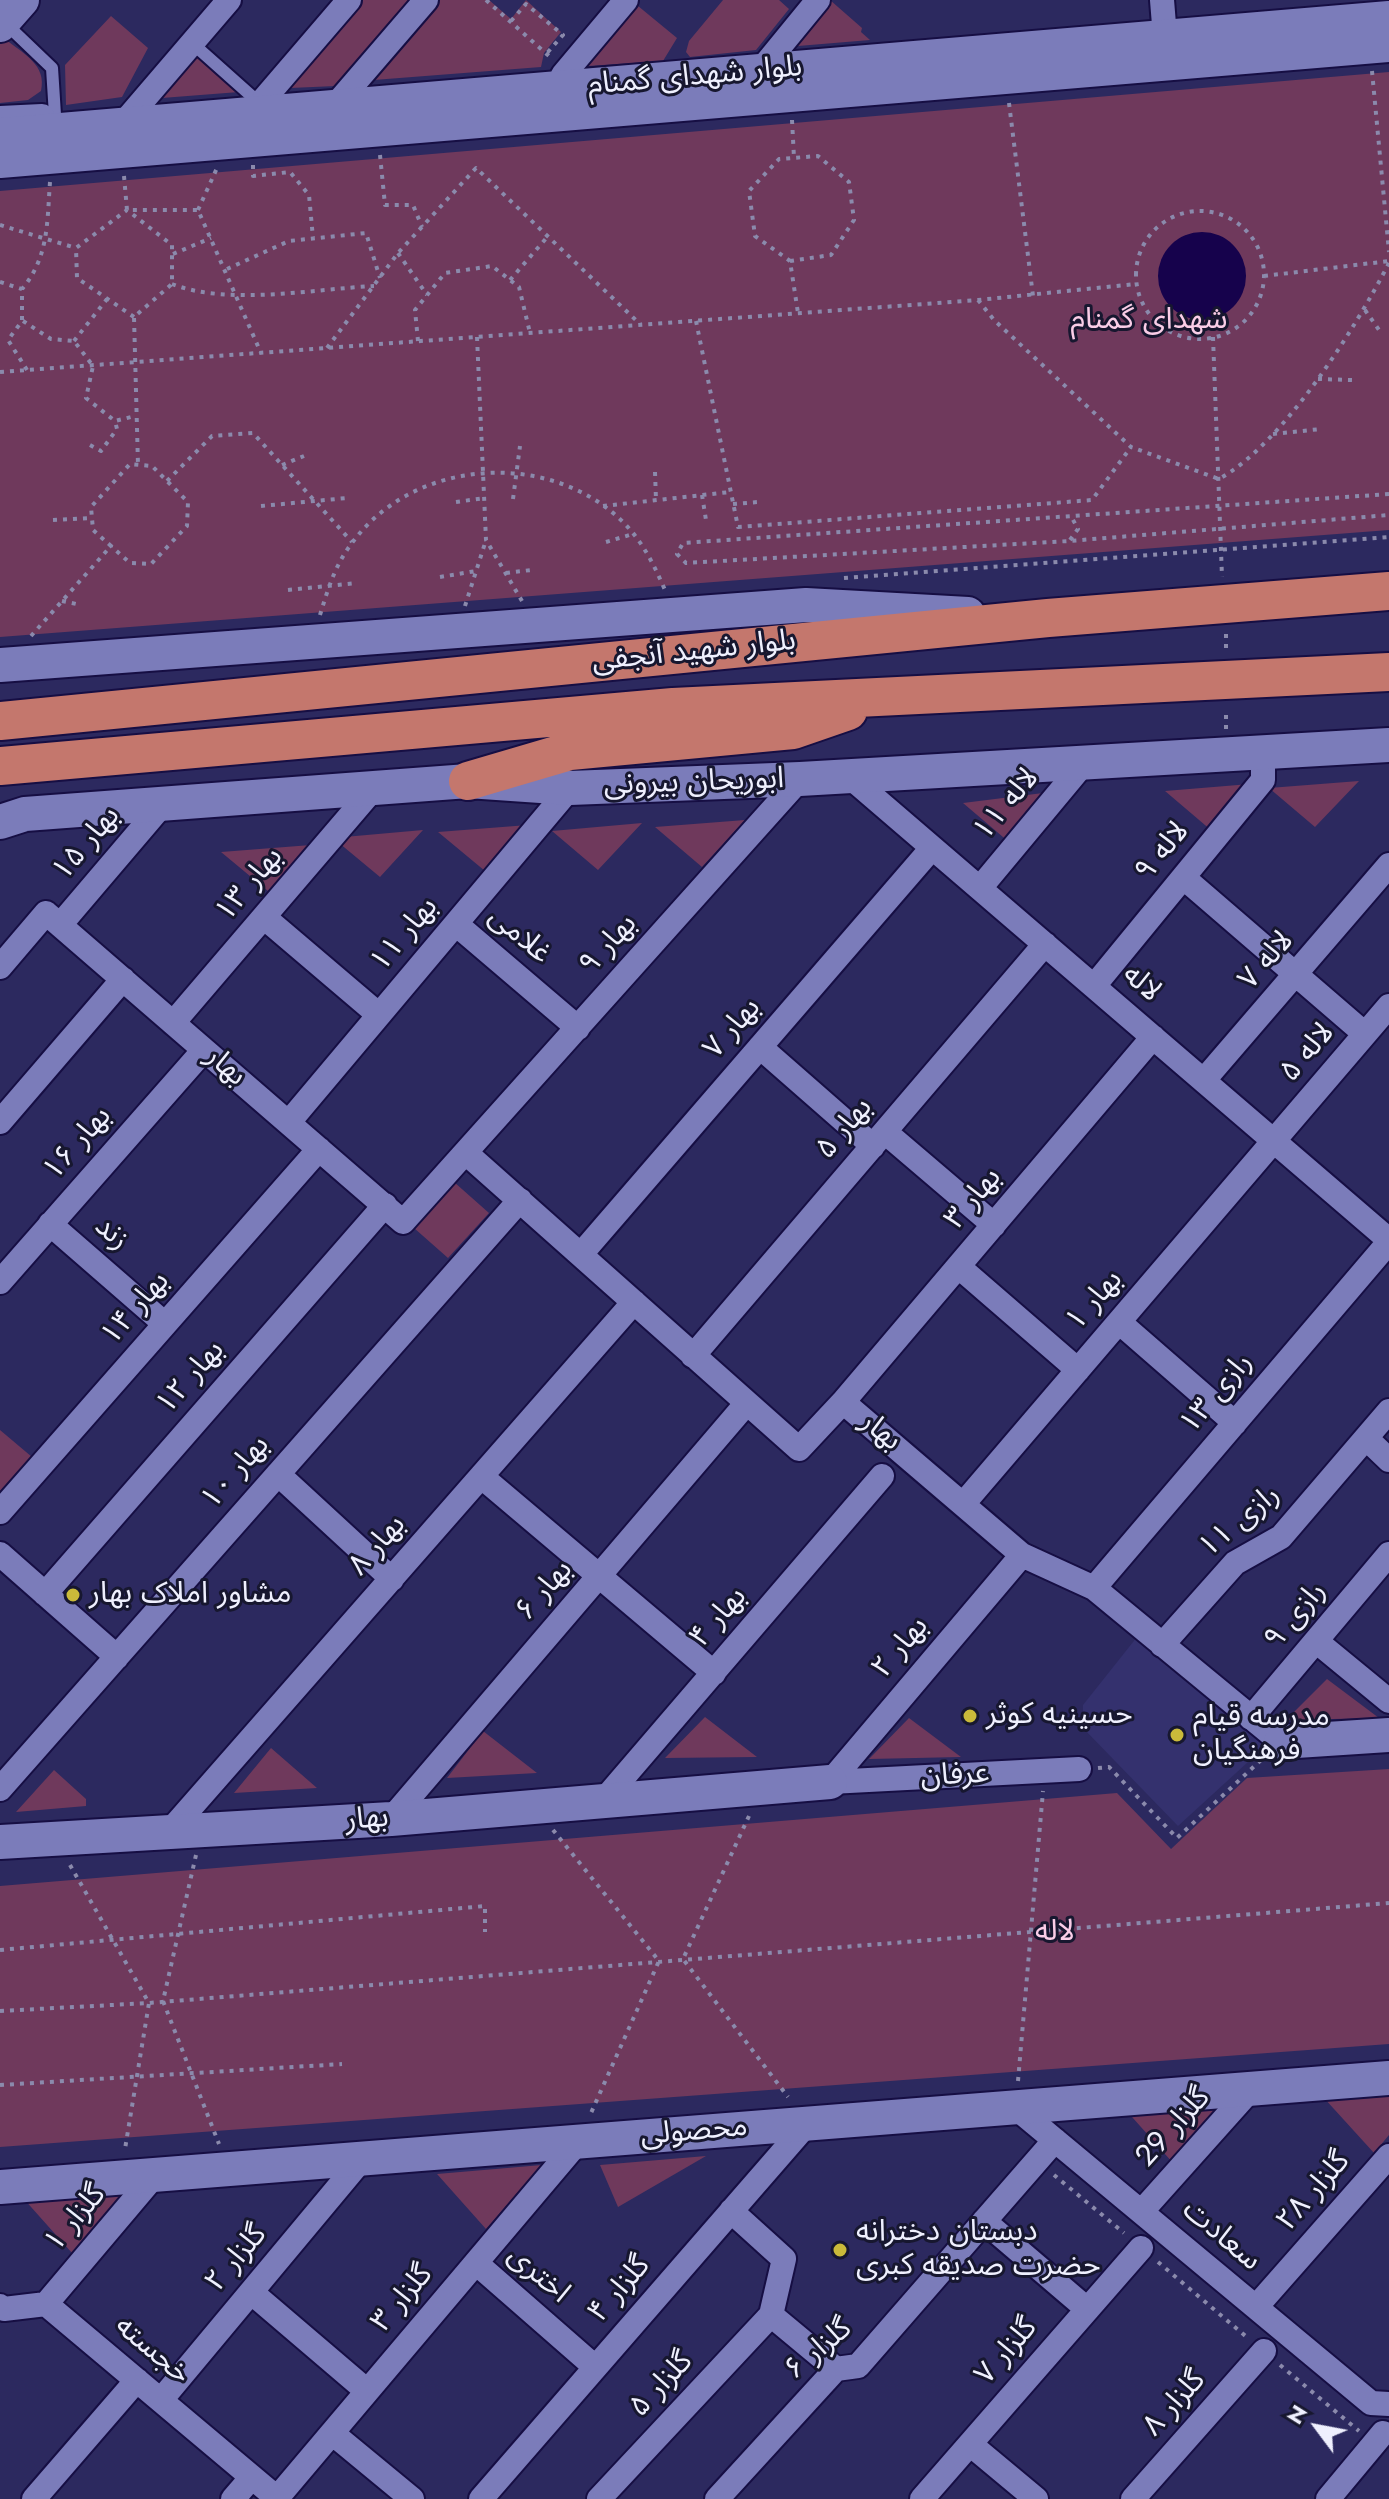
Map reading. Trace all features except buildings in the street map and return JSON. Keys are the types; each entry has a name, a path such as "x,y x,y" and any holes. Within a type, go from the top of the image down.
{"main road":[{"name":"بلوار شهید آنجفی","path":"0,721 1048,618 1389,591"},
{"name":"بلوار شهید آنجفی","path":"0,766 673,707 1389,672"},
{"path":"468,781 570,751 793,730 891,697"}],"street":[{"path":"130,117 229,0"},
{"path":"260,99 349,0"},
{"path":"340,100 426,0"},
{"path":"563,75 626,0"},
{"path":"0,118 55,115 130,117 260,99 340,100 563,75 764,65 818,0"},
{"path":"1162,0 1165,37"},
{"name":"بلوار شهدای گمنام","path":"0,135 130,117 1389,18"},
{"name":"بلوار شهدای گمنام","path":"0,161 1381,57"},
{"path":"0,665 806,605 1048,618"},
{"name":"ابوریحان بیرونی","path":"8,816 468,781 570,788 850,777 1389,745"},
{"name":"لاله ۹","path":"1094,986 1263,780 1263,753"},
{"name":"لاله ۱۱","path":"980,888 1084,763"},
{"name":"لاله","path":"850,777 1389,1241"},
{"name":"بهار ۹","path":"403,1222 800,779"},
{"name":"بهار ۱۳","path":"173,1023 374,788"},
{"name":"بهار ۱۱","path":"289,1122 570,788"},
{"name":"بهار ۱۵","path":"0,967 53,919 163,804"},
{"name":"بهار ۷","path":"582,1253 932,848"},
{"path":"1184,878 1365,1034"},
{"name":"لاله ۷","path":"1204,1080 1385,880"},
{"path":"265,918 379,1015"},
{"name":"بهار","path":"53,919 403,1222"},
{"name":"غلامی","path":"456,924 578,1028"},
{"name":"بهار ۵","path":"693,1356 1045,944"},
{"path":"0,1122 123,979"},
{"name":"لاله ۵","path":"1275,1141 1389,1006"},
{"name":"بهار ۳","path":"843,1402 1153,1037"},
{"path":"760,1047 994,1225"},
{"name":"بهار ۱۶","path":"0,1282 204,1050"},
{"name":"بهار ۱","path":"964,1503 1275,1141"},
{"name":"بهار ۱۴","path":"0,1512 319,1149"},
{"name":"بهار","path":"466,1153 799,1449 843,1402 1022,1555 1094,1588 1281,1742"},
{"name":"بهار ۱۰","path":"0,1789 520,1200"},
{"name":"بهار ۱۲","path":"45,1594 385,1205"},
{"name":"زند","path":"50,1224 165,1324"},
{"name":"رازی ۱۳","path":"1094,1588 1389,1241"},
{"path":"959,1267 1078,1370"},
{"name":"بهار ۸","path":"186,1830 392,1579 634,1302"},
{"path":"1119,1322 1235,1423"},
{"name":"بهار ۶","path":"391,1819 746,1404"},
{"name":"رازی ۱۱","path":"1162,1645 1235,1563 1281,1537 1389,1411"},
{"path":"1366,1438 1389,1460"},
{"path":"278,1474 392,1579"},
{"name":"بهار ۴","path":"603,1801 882,1476"},
{"path":"482,1477 714,1673"},
{"path":"0,1554 117,1657"},
{"name":"رازی ۹","path":"1251,1718 1389,1554"},
{"name":"بهار ۲","path":"830,1782 1022,1555"},
{"path":"1316,1641 1389,1701"},
{"path":"1281,1742 1389,1735"},
{"name":"عرفان","path":"830,1782 1079,1769"},
{"name":"بهار","path":"0,1842 391,1819 830,1782"},
{"name":"محصولی","path":"0,2187 1389,2078"},
{"name":"گلزار 29","path":"1142,2211 1252,2088"},
{"name":"سعادت","path":"1015,2107 1256,2307 1380,2404"},
{"name":"گلزار ۴","path":"481,2499 808,2123"},
{"name":"گلزار ۶","path":"717,2499 836,2369 858,2366 1055,2140"},
{"name":"گلزار ۳","path":"278,2498 578,2142"},
{"name":"گلزار ۲۸","path":"1256,2307 1389,2156"},
{"name":"گلزار ۲","path":"161,2400 362,2159"},
{"name":"گلزار ۱","path":"46,2304 155,2175"},
{"path":"731,2211 784,2259 771,2315 836,2369"},
{"path":"984,2221 1087,2309"},
{"name":"گلزار ۷","path":"922,2499 1141,2248"},
{"name":"اختری","path":"476,2263 595,2367"},
{"path":"251,2292 367,2391"},
{"path":"1,2310 46,2304"},
{"name":"خجسته","path":"46,2304 278,2498"},
{"name":"گلزار ۵","path":"599,2499 771,2315"},
{"name":"گلزار ۸","path":"1133,2499 1264,2351"},
{"path":"34,2499 137,2380"},
{"path":"1380,2404 1389,2382"},
{"path":"332,2433 412,2499"},
{"path":"1328,2499 1383,2433"},
{"path":"970,2444 1036,2499"},
{"path":"233,2499 252,2477"}],"lane":[{"path":"8,15 52,68 55,115"},
{"path":"192,43 260,99"}],"path":[{"path":"486,0 547,53 563,75"},
{"path":"511,21 526,4 563,35 547,53"},
{"path":"1381,57 1389,252"},
{"path":"1009,99 1033,296"},
{"path":"792,117 794,158"},
{"path":"379,150 385,205 413,205 422,227"},
{"path":"818,156 849,182 854,220 831,255 790,261 755,236 749,191 779,159 818,156"},
{"path":"253,159 253,176 290,172 309,195 313,238"},
{"path":"198,210 220,162"},
{"path":"327,348 398,253 476,168 641,325"},
{"path":"124,170 127,210 172,245 173,254 172,284 134,317"},
{"path":"27,370 8,340 22,321 22,289 38,270 46,236 51,176"},
{"path":"76,248 127,210 198,210"},
{"path":"198,210 227,269 261,353"},
{"path":"1196,210 1227,217 1252,236 1261,255 1264,276 1260,297 1249,315 1233,330 1213,337 1192,339 1164,327 1143,304 1136,284 1137,263 1151,235 1175,215 1196,210"},
{"path":"0,225 46,236 76,248"},
{"path":"227,269 289,241 366,233 380,278"},
{"path":"510,280 549,235"},
{"path":"173,254 212,238"},
{"path":"76,248 77,278 134,317"},
{"path":"398,253 427,295"},
{"path":"790,261 798,313"},
{"path":"978,300 994,320 1131,447 1219,479 1238,469 1318,379 1365,310 1389,262"},
{"path":"1264,276 1389,262"},
{"path":"418,341 415,310 445,273 492,266 519,287 530,333"},
{"path":"0,282 22,289"},
{"path":"172,284 195,293 237,294 374,286"},
{"path":"0,372 1033,296 1136,284"},
{"path":"74,341 108,299"},
{"path":"1365,310 1379,330"},
{"path":"134,317 138,465"},
{"path":"22,321 51,339 74,341 93,366 86,398 115,421 117,429 101,451 90,445"},
{"path":"696,321 738,527 1092,500 1131,447"},
{"path":"464,608 486,540 477,337"},
{"path":"1213,337 1219,529 1226,604 1226,755"},
{"path":"1318,379 1352,380"},
{"path":"115,421 135,416"},
{"path":"1270,434 1321,429"},
{"path":"167,481 212,436 253,433 352,542"},
{"path":"513,499 520,446"},
{"path":"282,465 304,456"},
{"path":"130,464 138,465 152,466 188,502 187,526 151,564 130,563 93,530 91,507 130,464"},
{"path":"319,619 328,588 352,542 378,515 408,493 442,479 518,472 556,480 603,506 648,552 666,592"},
{"path":"655,472 656,500"},
{"path":"603,506 730,492"},
{"path":"1389,494 683,543 677,554 686,563 1069,541 1389,515"},
{"path":"702,495 706,520"},
{"path":"261,506 347,498"},
{"path":"456,502 485,498"},
{"path":"733,504 758,502"},
{"path":"53,520 92,518"},
{"path":"1069,541 1078,529 1072,518"},
{"path":"606,542 633,534"},
{"path":"486,540 524,603"},
{"path":"27,641 111,546"},
{"path":"506,573 531,570"},
{"path":"440,577 476,571"},
{"path":"288,590 357,583"},
{"path":"62,601 81,605"},
{"path":"1079,1769 1109,1767 1177,1838 1281,1742"},
{"path":"1015,2107 1044,1771"},
{"path":"683,1959 762,1788"},
{"path":"534,1807 659,1961"},
{"path":"186,1830 177,1936 163,2001 229,2169"},
{"path":"55,1839 149,2003 120,2178"},
{"path":"0,2011 149,2003 1389,1903"},
{"path":"0,1950 115,1943 485,1906 485,1932"},
{"path":"683,1959 808,2123"},
{"path":"578,2142 659,1961"},
{"path":"0,2085 342,2064"},
{"path":"1037,2161 1362,2434 1383,2433"}],"shaded area":[{"path":"1202,232 1219,235 1233,245 1243,259 1246,276 1243,293 1233,307 1219,317 1202,320 1185,317 1171,307 1161,293 1158,276 1161,259 1171,245 1185,235"},
{"name":"مدرسه قیام فرهنگیان","path":"1141,1632 1271,1741 1178,1826 1083,1728 1083,1705"}],"green space":[{"path":"363,0 409,0 336,86 290,88 289,84"},
{"path":"430,0 489,0 511,19 526,0 561,32 544,53 541,67 361,81"},
{"path":"723,0 779,0 789,9 756,50 690,57 686,52 689,41"},
{"path":"830,0 862,28 861,32 870,40 798,46 799,36"},
{"path":"632,1 677,38 663,61 588,66 582,61"},
{"path":"111,16 148,48 122,97 66,105 65,65"},
{"path":"5,39 26,55 41,74 41,91 28,100 0,103 0,44"},
{"path":"193,51 239,92 162,98 159,93"},
{"name":"شهدای گمنام","path":"1389,72 1389,530 0,637 0,191"},
{"path":"1359,781 1315,827 1269,788"},
{"path":"1250,784 1212,831 1165,791"},
{"path":"1051,792 1010,843 963,803"},
{"path":"745,820 702,867 655,827"},
{"path":"642,823 598,870 552,831"},
{"path":"528,825 485,871 438,832"},
{"path":"423,830 380,877 333,838"},
{"path":"311,845 268,891 221,852"},
{"path":"454,1182 489,1213 448,1258 414,1228"},
{"path":"0,1430 32,1457 0,1491"},
{"path":"1327,1679 1379,1718 1286,1720"},
{"path":"705,1717 757,1757 665,1758"},
{"path":"909,1718 961,1757 869,1759"},
{"path":"483,1731 537,1773 447,1778"},
{"path":"271,1748 317,1788 234,1793"},
{"name":"لاله","path":"1389,1769 1389,2044 0,2147 0,1886 1117,1793 1171,1849 1247,1778"},
{"path":"54,1770 86,1799 86,1806 16,1812"},
{"path":"1389,2093 1389,2135 1374,2153 1324,2098"},
{"path":"1230,2100 1173,2163 1124,2108"},
{"path":"706,2156 618,2207 600,2165"},
{"path":"542,2165 486,2229 437,2174"},
{"path":"129,2189 72,2253 23,2198"}],"place":[{"name":"مشاور املاک بهار","path":"73,1595"},
{"name":"حسینیه کوثر","path":"970,1716"},
{"name":"مدرسه قیام فرهنگیان","path":"1177,1735"},
{"name":"دبستان دخترانه حضرت صدیقه کبری","path":"840,2250"}]}
